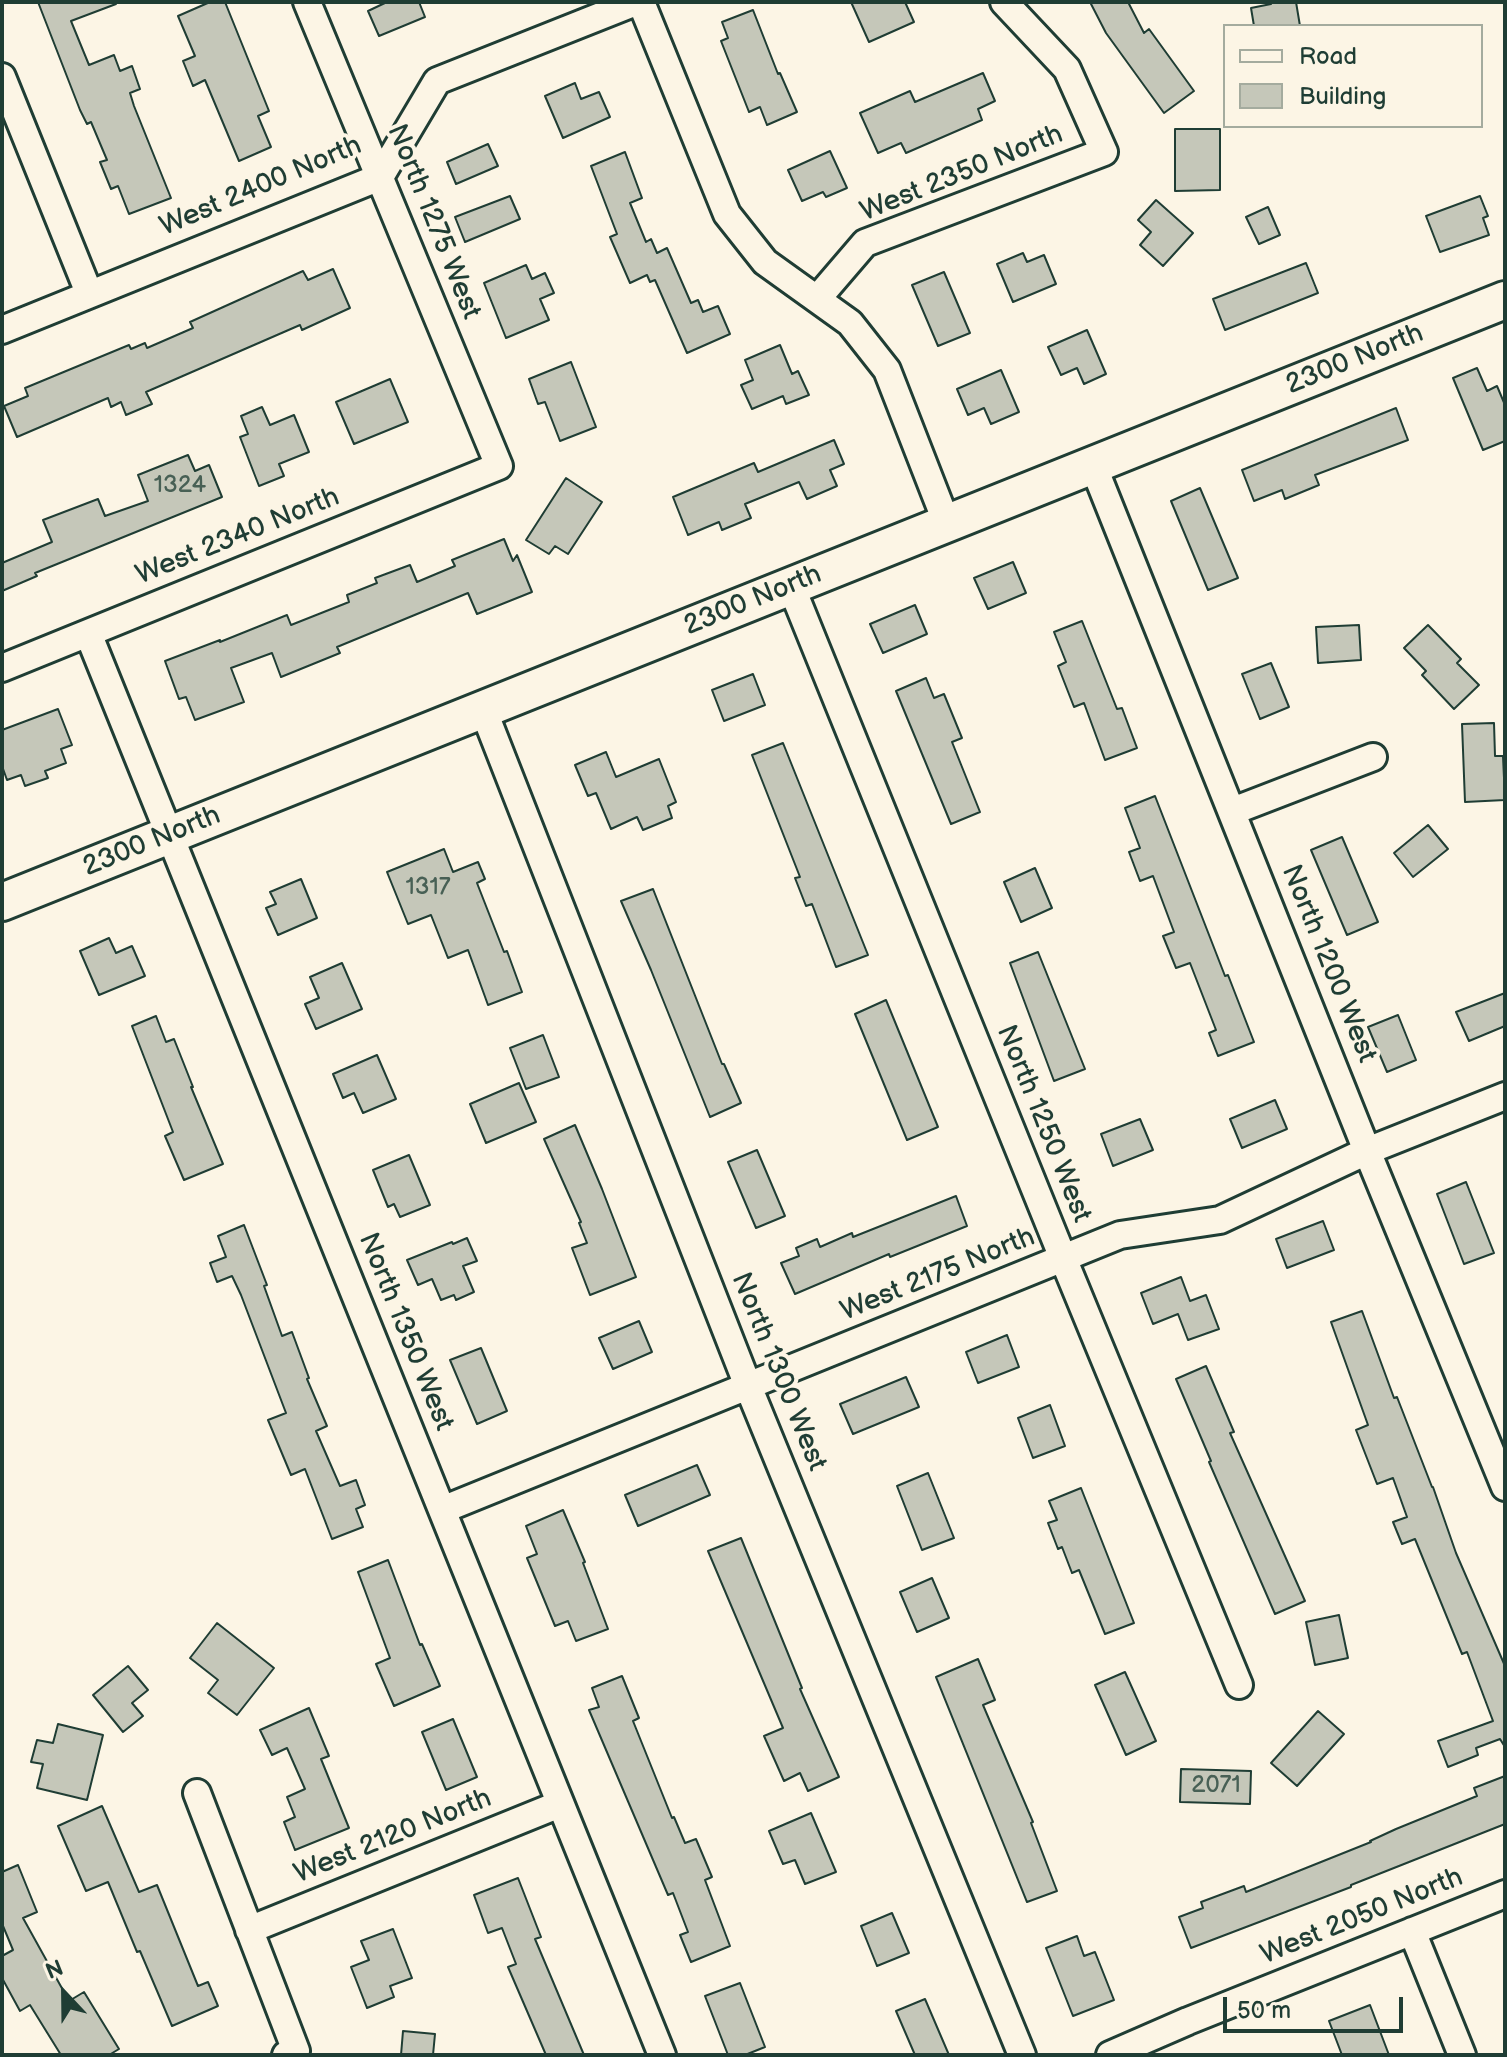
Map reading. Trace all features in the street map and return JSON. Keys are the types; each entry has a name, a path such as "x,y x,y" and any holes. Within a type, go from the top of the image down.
{"street":[{"name":"North 1275 West","path":"307,2 499,466"},
{"name":"West 2400 North","path":"2,330 380,177 437,81 639,2"},
{"path":"639,2 727,214 765,262 850,323 887,370 947,524"},
{"name":"West 2350 North","path":"817,299 865,243 1104,152 1067,69 1004,2"},
{"path":"2,77 89,293"},
{"name":"2300 North","path":"2,902 1505,300"},
{"name":"North 1200 West","path":"1093,465 1505,1487"},
{"name":"West 2340 North","path":"2,668 499,466"},
{"name":"North 1250 West","path":"791,586 1239,1685"},
{"name":"North 1350 West","path":"88,633 662,2055"},
{"name":"North 1300 West","path":"483,709 748,1386 1022,2055"},
{"path":"1233,811 1373,757"},
{"name":"West 2175 North","path":"442,1510 1120,1235 1220,1220 1367,1151 1505,1096"},
{"path":"197,1793 291,2053"},
{"name":"West 2120 North","path":"249,1930 560,1804"},
{"name":"West 2050 North","path":"1110,2055 1505,1894"},
{"path":"1412,1931 1462,2055"}],"building":[{"path":"38,2 116,2 71,21 89,65 114,55 120,71 132,66 140,89 130,93 171,198 129,214 118,186 111,189 100,162 107,160 91,122 87,124 80,110"},
{"path":"210,2 225,2 269,111 258,116 271,147 239,161 205,80 193,86 183,61 195,56 178,16"},
{"path":"387,2 419,2 425,17 379,36 368,11"},
{"path":"851,2 905,2 914,22 869,42"},
{"path":"1090,2 1128,2 1144,33 1149,29 1194,91 1164,113 1106,33"},
{"path":"1296,2 1300,24 1254,24 1251,8"},
{"path":"753,10 797,112 767,125 760,107 749,112 721,41 728,38 722,22"},
{"path":"983,73 995,101 978,109 982,120 906,153 901,143 878,153 860,113 910,91 915,102"},
{"path":"575,83 581,99 599,92 610,117 563,138 545,96"},
{"path":"1175,129 1220,129 1220,190 1175,191"},
{"path":"488,144 498,166 456,184 447,162"},
{"path":"830,151 847,188 826,197 823,192 802,201 788,170"},
{"path":"625,152 642,198 630,203 646,242 651,239 657,253 667,248 691,303 698,300 703,312 718,306 730,334 687,353 655,280 650,282 647,275 630,283 610,237 617,234 591,166"},
{"path":"510,196 520,219 465,242 455,217"},
{"path":"1480,196 1488,216 1483,218 1489,235 1440,252 1426,216"},
{"path":"1156,200 1193,233 1163,266 1140,245 1151,232 1138,220"},
{"path":"1268,207 1280,235 1259,244 1246,217"},
{"path":"1023,253 1027,262 1044,255 1056,284 1013,302 997,264"},
{"path":"1306,263 1318,293 1225,330 1213,299"},
{"path":"526,265 532,279 545,273 554,293 540,299 549,320 506,338 484,283"},
{"path":"333,269 350,308 302,330 300,325 146,392 152,404 126,415 121,402 111,407 108,398 17,437 4,406 28,396 25,388 129,345 131,349 145,343 147,348 193,328 190,322 303,271 308,280"},
{"path":"944,272 970,333 938,346 912,285"},
{"path":"1087,330 1106,374 1084,384 1077,368 1061,375 1048,347"},
{"path":"780,345 792,374 798,371 809,395 786,404 783,396 752,409 741,385 753,380 745,360"},
{"path":"571,362 596,427 560,441 545,402 538,404 529,379"},
{"path":"1477,368 1487,391 1497,386 1505,405 1505,441 1483,450 1453,378"},
{"path":"1001,370 1019,412 991,424 984,408 968,415 957,389"},
{"path":"390,379 408,422 354,444 336,402"},
{"path":"262,407 270,425 294,415 309,452 279,464 284,476 259,486 240,437 248,434 241,416"},
{"path":"1396,408 1408,440 1315,475 1319,485 1285,499 1282,490 1254,501 1242,470"},
{"path":"834,440 844,464 830,470 837,486 807,499 799,482 745,504 751,518 722,530 719,522 688,535 673,497 754,463 758,472"},
{"path":"188,455 195,471 209,465 222,497 35,573 37,576 2,591 2,563 52,542 43,520 98,499 105,516 148,501 138,475"},
{"path":"566,478 602,502 568,554 555,546 549,554 526,540"},
{"path":"1200,488 1238,578 1208,590 1171,501"},
{"path":"504,539 513,561 517,555 532,592 477,614 468,593 337,647 340,653 281,677 272,653 231,668 244,702 195,720 186,697 179,699 165,661 287,615 291,625 349,602 347,595 377,583 375,578 410,565 417,582 455,566 452,560"},
{"path":"1013,562 1026,593 988,609 974,578"},
{"path":"915,605 927,634 883,653 870,624"},
{"path":"1082,621 1117,709 1122,708 1137,748 1105,760 1084,703 1074,707 1058,666 1066,662 1054,632"},
{"path":"1359,625 1361,660 1318,663 1316,627"},
{"path":"1428,625 1461,659 1457,663 1479,685 1454,709 1422,675 1426,671 1404,648"},
{"path":"1271,663 1289,707 1260,719 1242,674"},
{"path":"753,674 765,705 724,721 712,690"},
{"path":"926,678 934,698 944,694 962,738 952,742 980,812 951,824 896,691"},
{"path":"58,709 72,745 61,749 66,763 45,771 48,778 25,786 21,775 7,780 2,766 2,730"},
{"path":"1494,723 1495,756 1503,756 1505,800 1465,802 1462,724"},
{"path":"783,743 868,955 836,967 812,904 806,906 795,878 800,877 752,755"},
{"path":"606,752 616,777 659,759 676,802 668,806 672,818 643,830 637,817 611,829 596,793 588,796 575,765"},
{"path":"1155,796 1254,1042 1218,1056 1209,1033 1216,1030 1190,963 1176,968 1163,936 1174,932 1153,876 1140,881 1129,852 1140,848 1125,808"},
{"path":"1428,825 1448,849 1413,877 1394,853"},
{"path":"1342,837 1378,922 1347,935 1311,850"},
{"path":"444,849 453,872 478,862 485,879 477,883 522,992 488,1005 468,950 448,958 431,915 408,924 387,872"},
{"path":"1035,868 1052,908 1021,922 1004,882"},
{"path":"301,879 317,918 278,935 266,908 276,904 270,892"},
{"path":"653,889 722,1064 741,1103 710,1117 621,901"},
{"path":"109,938 116,953 132,946 145,976 99,995 80,951"},
{"path":"1038,952 1085,1069 1054,1081 1010,963"},
{"path":"342,963 362,1009 316,1029 305,1004 319,998 310,977"},
{"path":"1505,993 1505,1026 1469,1041 1456,1012"},
{"path":"886,1000 938,1127 907,1140 855,1014"},
{"path":"1398,1015 1416,1060 1387,1072 1368,1027"},
{"path":"156,1016 166,1042 174,1039 223,1164 184,1180 165,1136 173,1132 132,1026"},
{"path":"543,1035 559,1077 526,1089 510,1048"},
{"path":"377,1055 396,1099 363,1113 354,1093 343,1098 333,1074"},
{"path":"519,1083 536,1122 486,1143 470,1104"},
{"path":"1275,1100 1287,1129 1242,1148 1230,1119"},
{"path":"1140,1119 1153,1150 1113,1166 1101,1134"},
{"path":"575,1125 636,1277 590,1295 572,1248 587,1243 581,1222 544,1139"},
{"path":"757,1150 785,1216 756,1228 728,1162"},
{"path":"409,1155 430,1205 400,1217 394,1204 388,1207 373,1170"},
{"path":"1466,1182 1494,1253 1464,1264 1437,1194"},
{"path":"956,1196 967,1226 890,1257 889,1254 795,1294 781,1263 799,1256 796,1248 817,1239 820,1247 852,1233 853,1237"},
{"path":"1323,1221 1334,1250 1287,1268 1276,1239"},
{"path":"244,1225 282,1336 292,1332 327,1426 316,1431 340,1486 356,1480 365,1505 356,1509 363,1527 332,1539 305,1469 291,1475 268,1420 286,1413 241,1295 232,1276 217,1282 210,1263 226,1257 218,1236"},
{"path":"467,1238 477,1261 463,1266 474,1292 456,1300 454,1295 441,1300 432,1279 418,1285 407,1260"},
{"path":"1181,1277 1190,1301 1206,1295 1219,1329 1188,1340 1178,1314 1153,1324 1141,1293"},
{"path":"1362,1311 1394,1398 1397,1397 1433,1487 1456,1553 1505,1666 1505,1747 1500,1739 1476,1748 1478,1755 1448,1767 1438,1741 1493,1721 1467,1652 1462,1654 1415,1539 1402,1544 1393,1522 1407,1517 1393,1478 1377,1484 1356,1430 1368,1425 1331,1322"},
{"path":"639,1321 652,1352 613,1369 599,1338"},
{"path":"1007,1335 1019,1367 978,1383 966,1352"},
{"path":"481,1348 507,1411 477,1424 450,1360"},
{"path":"1206,1366 1234,1432 1230,1433 1305,1601 1275,1614 1176,1379"},
{"path":"906,1377 919,1407 853,1434 840,1404"},
{"path":"1050,1405 1065,1446 1033,1458 1018,1418"},
{"path":"697,1465 710,1495 638,1526 625,1495"},
{"path":"928,1473 954,1538 922,1550 897,1486"},
{"path":"1081,1488 1134,1623 1105,1634 1079,1570 1072,1573 1048,1523 1057,1520 1049,1501"},
{"path":"563,1510 608,1629 576,1641 568,1621 555,1626 527,1558 537,1554 526,1526"},
{"path":"741,1538 800,1689 839,1777 808,1791 800,1773 784,1781 764,1736 783,1728 708,1551"},
{"path":"388,1560 420,1645 440,1686 394,1706 376,1664 390,1658 358,1572"},
{"path":"932,1578 949,1618 917,1632 900,1592"},
{"path":"1339,1615 1348,1658 1315,1665 1306,1622"},
{"path":"217,1623 274,1668 237,1715 208,1693 218,1680 190,1658"},
{"path":"978,1659 995,1700 983,1705 1033,1822 1057,1891 1027,1902 936,1677"},
{"path":"128,1666 148,1690 132,1703 143,1716 123,1732 93,1695"},
{"path":"1125,1672 1156,1741 1126,1755 1095,1685"},
{"path":"622,1676 639,1718 633,1721 672,1818 685,1843 696,1839 712,1877 705,1880 730,1946 691,1962 680,1935 688,1932 673,1893 668,1895 589,1710 599,1707 592,1688"},
{"path":"309,1708 329,1756 321,1759 349,1828 295,1850 284,1822 295,1817 287,1797 305,1789 287,1748 272,1755 260,1730"},
{"path":"1318,1711 1344,1734 1297,1786 1271,1763"},
{"path":"453,1719 477,1777 446,1790 422,1732"},
{"path":"58,1724 103,1735 87,1800 37,1788 43,1764 31,1762 37,1740 53,1743"},
{"path":"1181,1769 1251,1771 1250,1804 1180,1802"},
{"path":"1505,1776 1505,1824 1191,1948 1179,1917 1203,1908 1201,1902 1244,1886 1246,1892 1371,1842 1477,1796 1474,1788"},
{"path":"102,1806 139,1892 157,1885 198,1986 208,1982 218,2006 172,2026 108,1882 86,1891 58,1826"},
{"path":"811,1813 836,1872 805,1884 795,1860 783,1864 769,1831"},
{"path":"18,1865 37,1912 23,1918 69,2001 84,1992 119,2049 109,2055 61,2055 30,2005 20,2011 2,1978 2,1956 13,1950 2,1926 2,1872"},
{"path":"518,1878 541,1937 535,1939 584,2055 546,2055 508,1967 516,1964 502,1928 488,1933 474,1895"},
{"path":"892,1913 909,1953 877,1966 861,1926"},
{"path":"393,1929 412,1978 390,1986 394,1997 367,2008 351,1967 369,1960 361,1941"},
{"path":"1077,1936 1084,1956 1095,1952 1114,2000 1073,2016 1046,1948"},
{"path":"740,1983 765,2047 745,2055 728,2055 705,1996"},
{"path":"925,1999 949,2055 915,2055 896,2011"},
{"path":"1370,2005 1389,2055 1342,2055 1329,2021"},
{"path":"403,2031 435,2034 433,2055 401,2055"}]}
